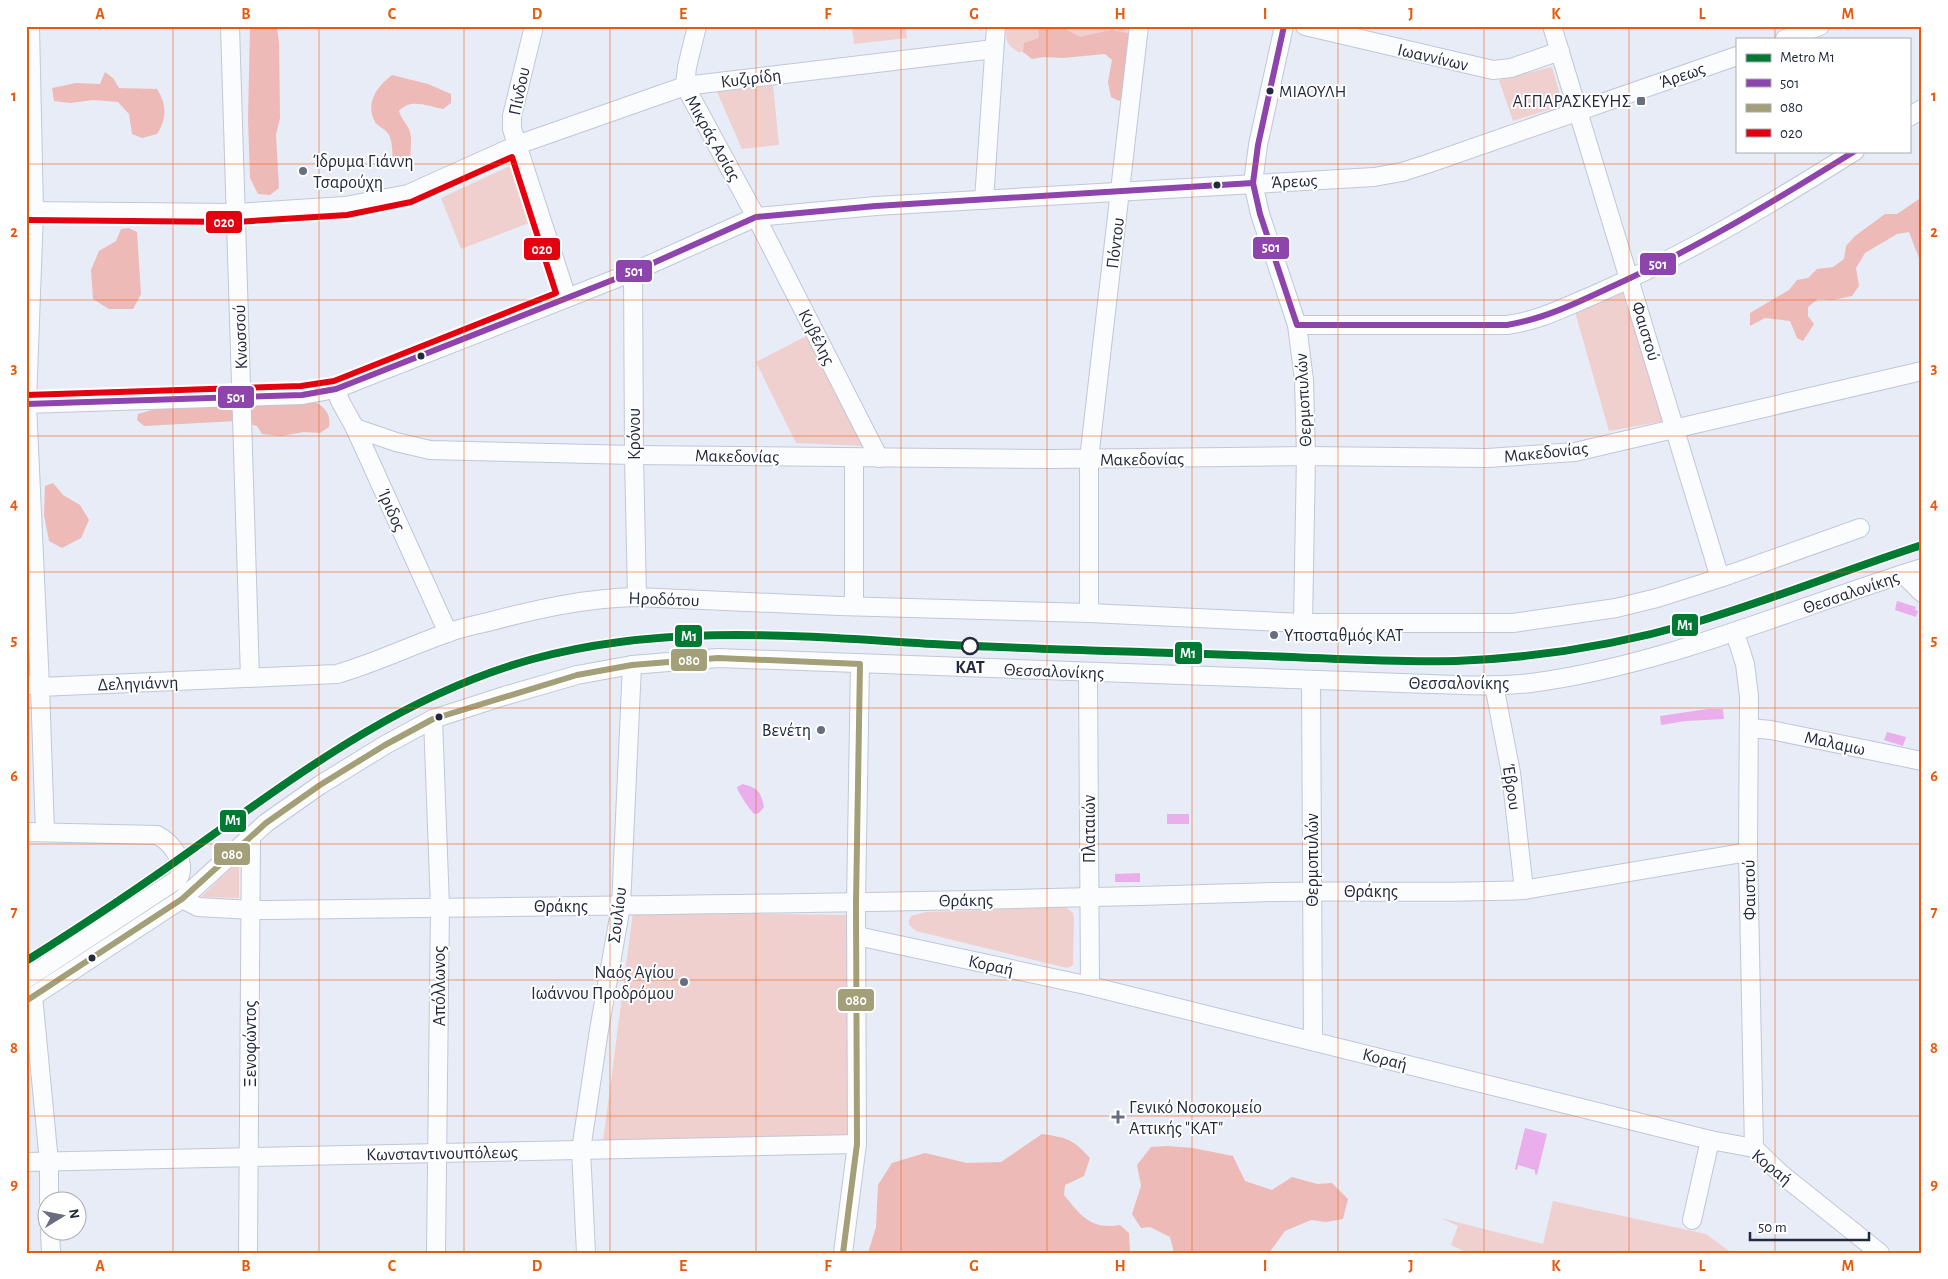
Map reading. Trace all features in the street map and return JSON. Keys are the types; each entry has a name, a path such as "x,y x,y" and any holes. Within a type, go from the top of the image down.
{"street":[{"path":"30,26 27,404 33,685 45,832"},
{"name":"Κνωσσού","path":"230,26 250,678"},
{"name":"Πίνδου","path":"534,26 512,116 512,129 567,298"},
{"name":"Μικράς Ασίας","path":"698,26 687,67 685,86 756,217"},
{"path":"984,200 996,26"},
{"name":"Πόντου","path":"1089,460 1139,26"},
{"path":"1253,183 1258,145 1284,26"},
{"name":"Ιωαννίνων","path":"1305,26 1493,70 1511,68 1560,51"},
{"name":"Φαιστού","path":"1552,26 1720,578"},
{"path":"1789,38 1811,31"},
{"name":"Κυζιρίδη","path":"30,211 236,213 345,206 408,194 517,145 685,86 994,48"},
{"name":"Άρεως","path":"27,404 302,395 336,389 633,272 756,217 876,206 1374,177 1402,172 1736,56"},
{"path":"1910,116 1922,110"},
{"path":"1297,325 1517,324 1540,318 1630,279 1724,231 1847,154"},
{"name":"Θερμοπυλών","path":"1253,183 1260,214 1297,325 1304,380 1306,456 1303,623"},
{"name":"Κυβέλης","path":"756,217 878,458"},
{"name":"Κρόνου","path":"633,272 637,597"},
{"name":"Μακεδονίας","path":"355,428 396,442 430,450 634,455 1089,460 1306,456 1488,458 1575,452 1675,427 1922,371"},
{"name":"Ίριδος","path":"336,389 448,633"},
{"path":"854,458 854,606"},
{"path":"1089,460 1089,613 1303,623 1513,623 1616,608 1657,598 1720,578 1860,528"},
{"name":"Θεσσαλονίκης","path":"30,998 182,899 266,823 320,785 385,745 433,719 577,674 632,665 718,658 1311,680 1494,685 1528,683 1565,678 1656,656 1735,633 1922,568"},
{"path":"1902,574 1922,594"},
{"name":"Ηροδότου","path":"250,678 337,674 378,661 448,633 516,614 584,600 637,597 1089,613"},
{"name":"Φαιστού","path":"1735,633 1745,664 1749,696 1748,852 1754,1148"},
{"path":"843,1253 857,1144 856,903 860,664"},
{"name":"Σουλίου","path":"586,1253 581,1150 620,906 632,665"},
{"name":"Πλαταιών","path":"1088,672 1090,986"},
{"name":"Δεληγιάννη","path":"33,685 250,678"},
{"name":"Θερμοπυλών","path":"1311,680 1313,1041"},
{"name":"Έβρου","path":"1494,685 1514,790 1524,890"},
{"name":"Απόλλωνος","path":"433,719 440,907 436,1253"},
{"name":"Μαλαμω","path":"1749,728 1770,730 1922,761"},
{"path":"26,832 157,835 166,840 183,866 182,873 178,879 26,979"},
{"name":"Ξενοφώντος","path":"248,1253 251,836"},
{"name":"Θράκης","path":"182,899 198,907 250,910 856,903 1312,891 1491,892 1524,890 1748,852"},
{"name":"Κοραή","path":"857,936 1090,986 1710,1140 1754,1148 1780,1173 1880,1253"},
{"path":"30,998 49,1162 50,1192"},
{"path":"1692,1220 1710,1140"},
{"name":"Κωνσταντινουπόλεως","path":"26,1162 857,1144"}],"shaded area":[{"path":"250,26 277,26 280,118 276,135 279,188 270,195 258,194 250,178 248,119"},
{"path":"852,26 905,26 907,38 854,44"},
{"path":"1006,26 1128,26 1127,41 1113,50 1018,52 1007,41"},
{"path":"1038,26 1067,26 1067,30 1080,37 1110,30 1128,33 1127,95 1119,101 1111,97 1108,82 1112,60 1105,54 1032,59 1023,52 1024,43 1039,38"},
{"path":"1552,67 1563,105 1513,121 1499,80"},
{"path":"105,72 113,78 119,88 157,89 163,101 164,117 157,134 142,138 132,134 129,114 118,102 93,100 70,103 54,101 52,88 76,83 100,84"},
{"path":"392,75 428,84 451,94 451,103 443,109 414,104 404,107 399,111 409,129 411,141 410,163 401,168 393,162 392,145 389,135 375,122 371,108 377,90"},
{"path":"773,85 779,145 742,149 717,92"},
{"path":"510,166 529,223 461,249 441,198"},
{"path":"1922,197 1922,266 1909,232 1897,234 1865,253 1856,268 1859,286 1852,296 1833,300 1818,299 1808,307 1808,316 1814,324 1803,341 1797,338 1790,321 1765,318 1750,326 1750,313 1789,290 1797,280 1808,278 1817,269 1833,267 1844,259 1846,246 1855,236 1885,214 1897,214"},
{"path":"129,228 137,232 141,294 133,309 109,309 93,299 91,270 99,251 116,241 121,229"},
{"path":"1622,292 1665,421 1609,431 1575,312"},
{"path":"808,335 863,446 796,443 756,362"},
{"path":"314,401 324,409 329,418 329,427 320,433 304,432 281,436 262,434 257,426 236,421 144,426 137,420 138,414 162,407 300,404"},
{"path":"53,483 63,495 80,505 89,520 81,538 62,548 49,541 44,515 45,486"},
{"path":"1897,601 1916,607 1915,610 1918,611 1916,617 1895,610"},
{"path":"1708,709 1723,709 1724,719 1686,721 1661,725 1660,716"},
{"path":"1887,732 1906,737 1903,746 1884,740"},
{"path":"743,784 756,789 760,794 764,807 759,813 754,814 739,792 737,787"},
{"path":"1167,814 1189,814 1189,824 1167,824"},
{"path":"239,860 239,898 201,897"},
{"path":"1140,873 1140,882 1115,882 1115,874"},
{"path":"1066,907 1073,913 1074,919 1073,965 1067,968 916,931 909,925 911,916 926,912"},
{"path":"633,912 849,915 848,1136 603,1142"},
{"path":"1525,1128 1547,1134 1537,1175 1535,1170 1518,1165 1517,1170 1515,1169"},
{"path":"1042,1134 1069,1140 1090,1158 1084,1176 1065,1185 1064,1195 1087,1220 1101,1225 1120,1225 1129,1233 1130,1253 868,1253 876,1227 878,1185 892,1163 925,1153 967,1163 1001,1162"},
{"path":"1151,1147 1193,1148 1233,1156 1245,1181 1272,1190 1292,1177 1317,1184 1332,1183 1348,1199 1343,1219 1326,1222 1311,1220 1285,1231 1269,1253 1174,1253 1170,1237 1150,1227 1141,1228 1132,1214 1141,1186 1137,1165"},
{"path":"1553,1201 1706,1234 1732,1253 1468,1253 1451,1245 1458,1226 1441,1218 1543,1244"}],"metro line":[{"name":"Μ1","path":"26,961 173,864 273,792 355,739 397,715 440,693 485,674 533,659 583,648 632,640 732,635 833,638 1016,648 1384,661 1456,661 1516,657 1605,644 1664,631 1751,605 1922,545"}],"transit line":[{"name":"501","path":"1284,26 1258,145 1253,183 1260,214 1297,325 1507,325 1534,319 1587,298 1706,240 1853,152"},
{"name":"020","path":"26,220 236,222 347,215 411,202 512,157 556,293 334,381 301,386 26,395"},
{"name":"501","path":"26,404 302,395 336,389 633,272 756,217 876,206 1253,183"},
{"name":"080","path":"26,1001 182,899 266,823 320,785 385,745 433,719 577,675 632,665 718,658 860,664 856,903 857,1144 843,1253"}],"place":[{"name":"ΜΙΑΟΥΛΗ","path":"1270,91"},
{"name":"ΑΓ.ΠΑΡΑΣΚΕΥΗΣ","path":"1641,101"},
{"name":"Ίδρυμα Γιάννη Τσαρούχη","path":"303,171"},
{"name":"Υποσταθμός ΚΑΤ","path":"1274,635"},
{"name":"ΚΑΤ","path":"970,646"},
{"name":"Βενέτη","path":"821,730"},
{"name":"Ναός Αγίου Ιωάννου Προδρόμου","path":"684,982"},
{"name":"Γενικό Νοσοκομείο Αττικής \"ΚΑΤ\"","path":"1118,1117"}]}
